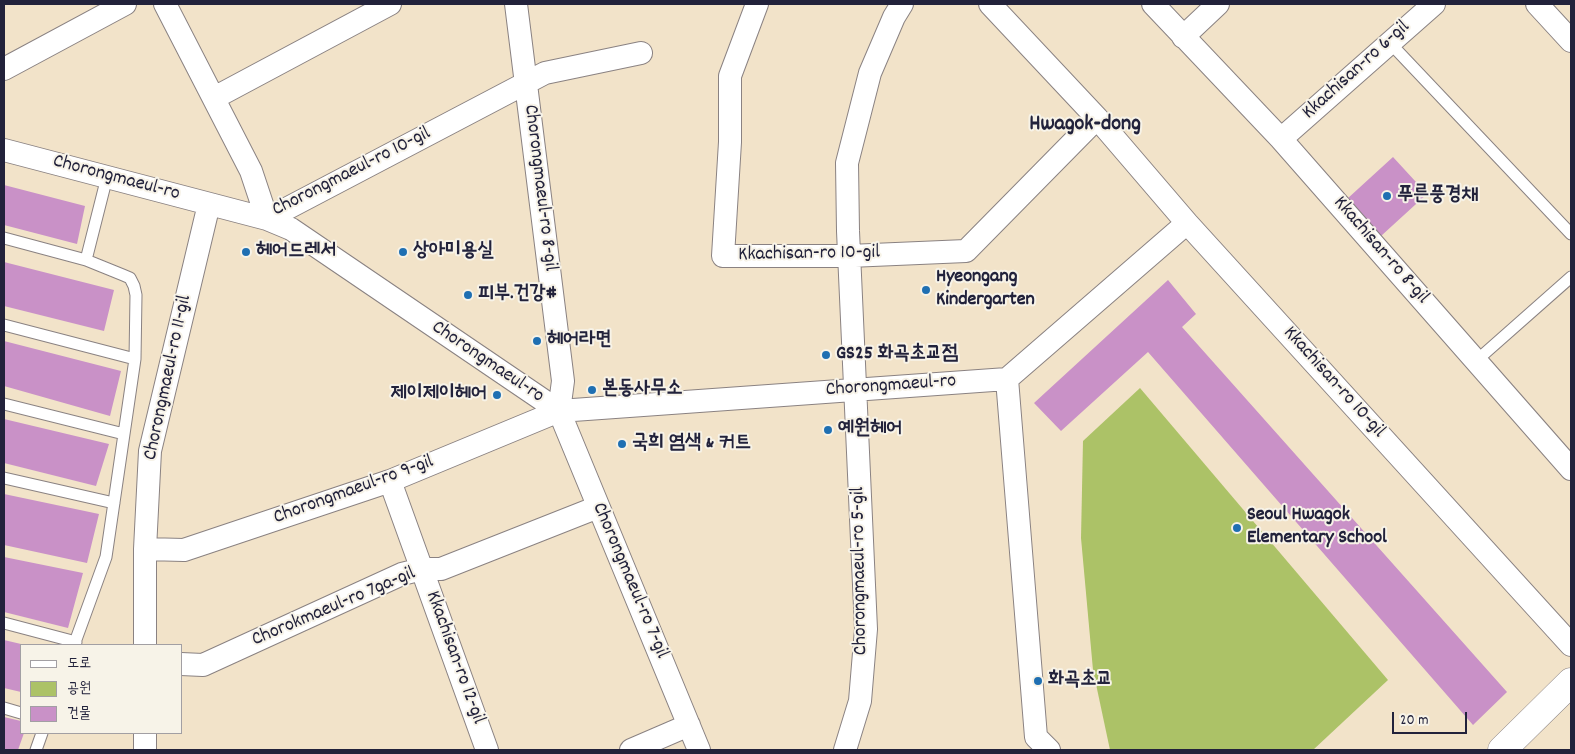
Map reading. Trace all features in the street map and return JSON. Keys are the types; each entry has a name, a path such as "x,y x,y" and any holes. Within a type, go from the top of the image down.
{"street":[{"path":"4,69 125,4"},
{"name":"Chorongmaeul-ro 10-gil","path":"165,4 251,171 267,219 526,83"},
{"path":"214,98 390,4"},
{"name":"Chorongmaeul-ro 8-gil","path":"516,4 563,381 559,411"},
{"name":"Kkachisan-ro 10-gil","path":"757,4 730,76 730,142 723,256 849,256 966,251 1097,118"},
{"name":"Chorongmaeul-ro 5-gil","path":"845,750 860,701 866,629 849,256 847,163 870,73 894,17 902,4"},
{"name":"Kkachisan-ro 10-gil","path":"990,4 1097,118 1187,223 1571,645"},
{"name":"Kkachisan-ro 8-gil","path":"1153,4 1281,139 1571,469"},
{"path":"1183,37 1218,4"},
{"name":"Kkachisan-ro 6-gil","path":"1281,139 1434,4"},
{"path":"1537,4 1571,41"},
{"name":"Chorongmaeul-ro 8-gil","path":"526,83 545,73 641,53"},
{"name":"Chorongmaeul-ro","path":"4,150 267,219 291,229 559,411 1007,379"},
{"name":"Chorongmaeul-ro 11-gil","path":"145,644 145,550 150,451 209,204"},
{"path":"1038,746 1007,379 1187,223"},
{"name":"Chorongmaeul-ro 9-gil","path":"145,550 184,550 390,481 559,411"},
{"name":"Chorongmaeul-ro 7-gil","path":"559,411 699,750"},
{"name":"Kkachisan-ro 12-gil","path":"390,481 487,750"},
{"name":"Chorokmaeul-ro 7ga-gil","path":"182,664 203,665 402,574 422,569 441,569 598,507"},
{"path":"1502,750 1571,682"},
{"path":"631,750 689,725"},
{"path":"145,734 145,750"}],"lane":[{"path":"1390,43 1571,234"},
{"path":"86,260 107,177"},
{"path":"4,238 86,260 130,278 136,294 135,359 106,557 75,643 4,623"},
{"path":"1476,361 1571,277"},
{"path":"4,325 135,359"},
{"path":"4,404 124,434"},
{"path":"4,478 114,503"},
{"path":"4,708 20,714"},
{"path":"36,750 42,734"}],"green space":[{"path":"1140,388 1388,680 1313,750 1110,750 1093,670 1081,538 1083,441"}],"building":[{"name":"푸른풍경채","path":"1393,157 1427,194 1381,236 1347,199"},
{"path":"4,185 85,206 77,244 4,225"},
{"path":"4,262 114,290 104,331 4,306"},
{"path":"1168,280 1196,314 1182,327 1507,692 1473,725 1148,352 1061,431 1034,403"},
{"path":"4,341 121,371 110,416 4,386"},
{"path":"4,419 109,444 96,486 4,463"},
{"path":"4,494 99,514 87,563 4,545"},
{"path":"4,557 83,573 68,628 4,612"},
{"path":"4,640 21,644 20,692 4,688"},
{"path":"4,717 20,721 20,734 24,734 18,750 4,750"}],"place":[{"name":"푸른풍경채","path":"1387,196"},
{"name":"헤어드레서","path":"246,252"},
{"name":"상아미용실","path":"403,252"},
{"name":"Hyeongang Kindergarten","path":"926,290"},
{"name":"피부.건강#","path":"468,295"},
{"name":"헤어라면","path":"537,341"},
{"name":"GS25 화곡초교점","path":"826,355"},
{"name":"본동사무소","path":"592,390"},
{"name":"제이제이헤어","path":"497,395"},
{"name":"예원헤어","path":"828,430"},
{"name":"국희 염색 & 커트","path":"622,444"},
{"name":"Seoul Hwagok Elementary School","path":"1237,528"},
{"name":"화곡초교","path":"1038,681"}],"district":[{"name":"Hwagok-dong","path":"1085,126"}]}
